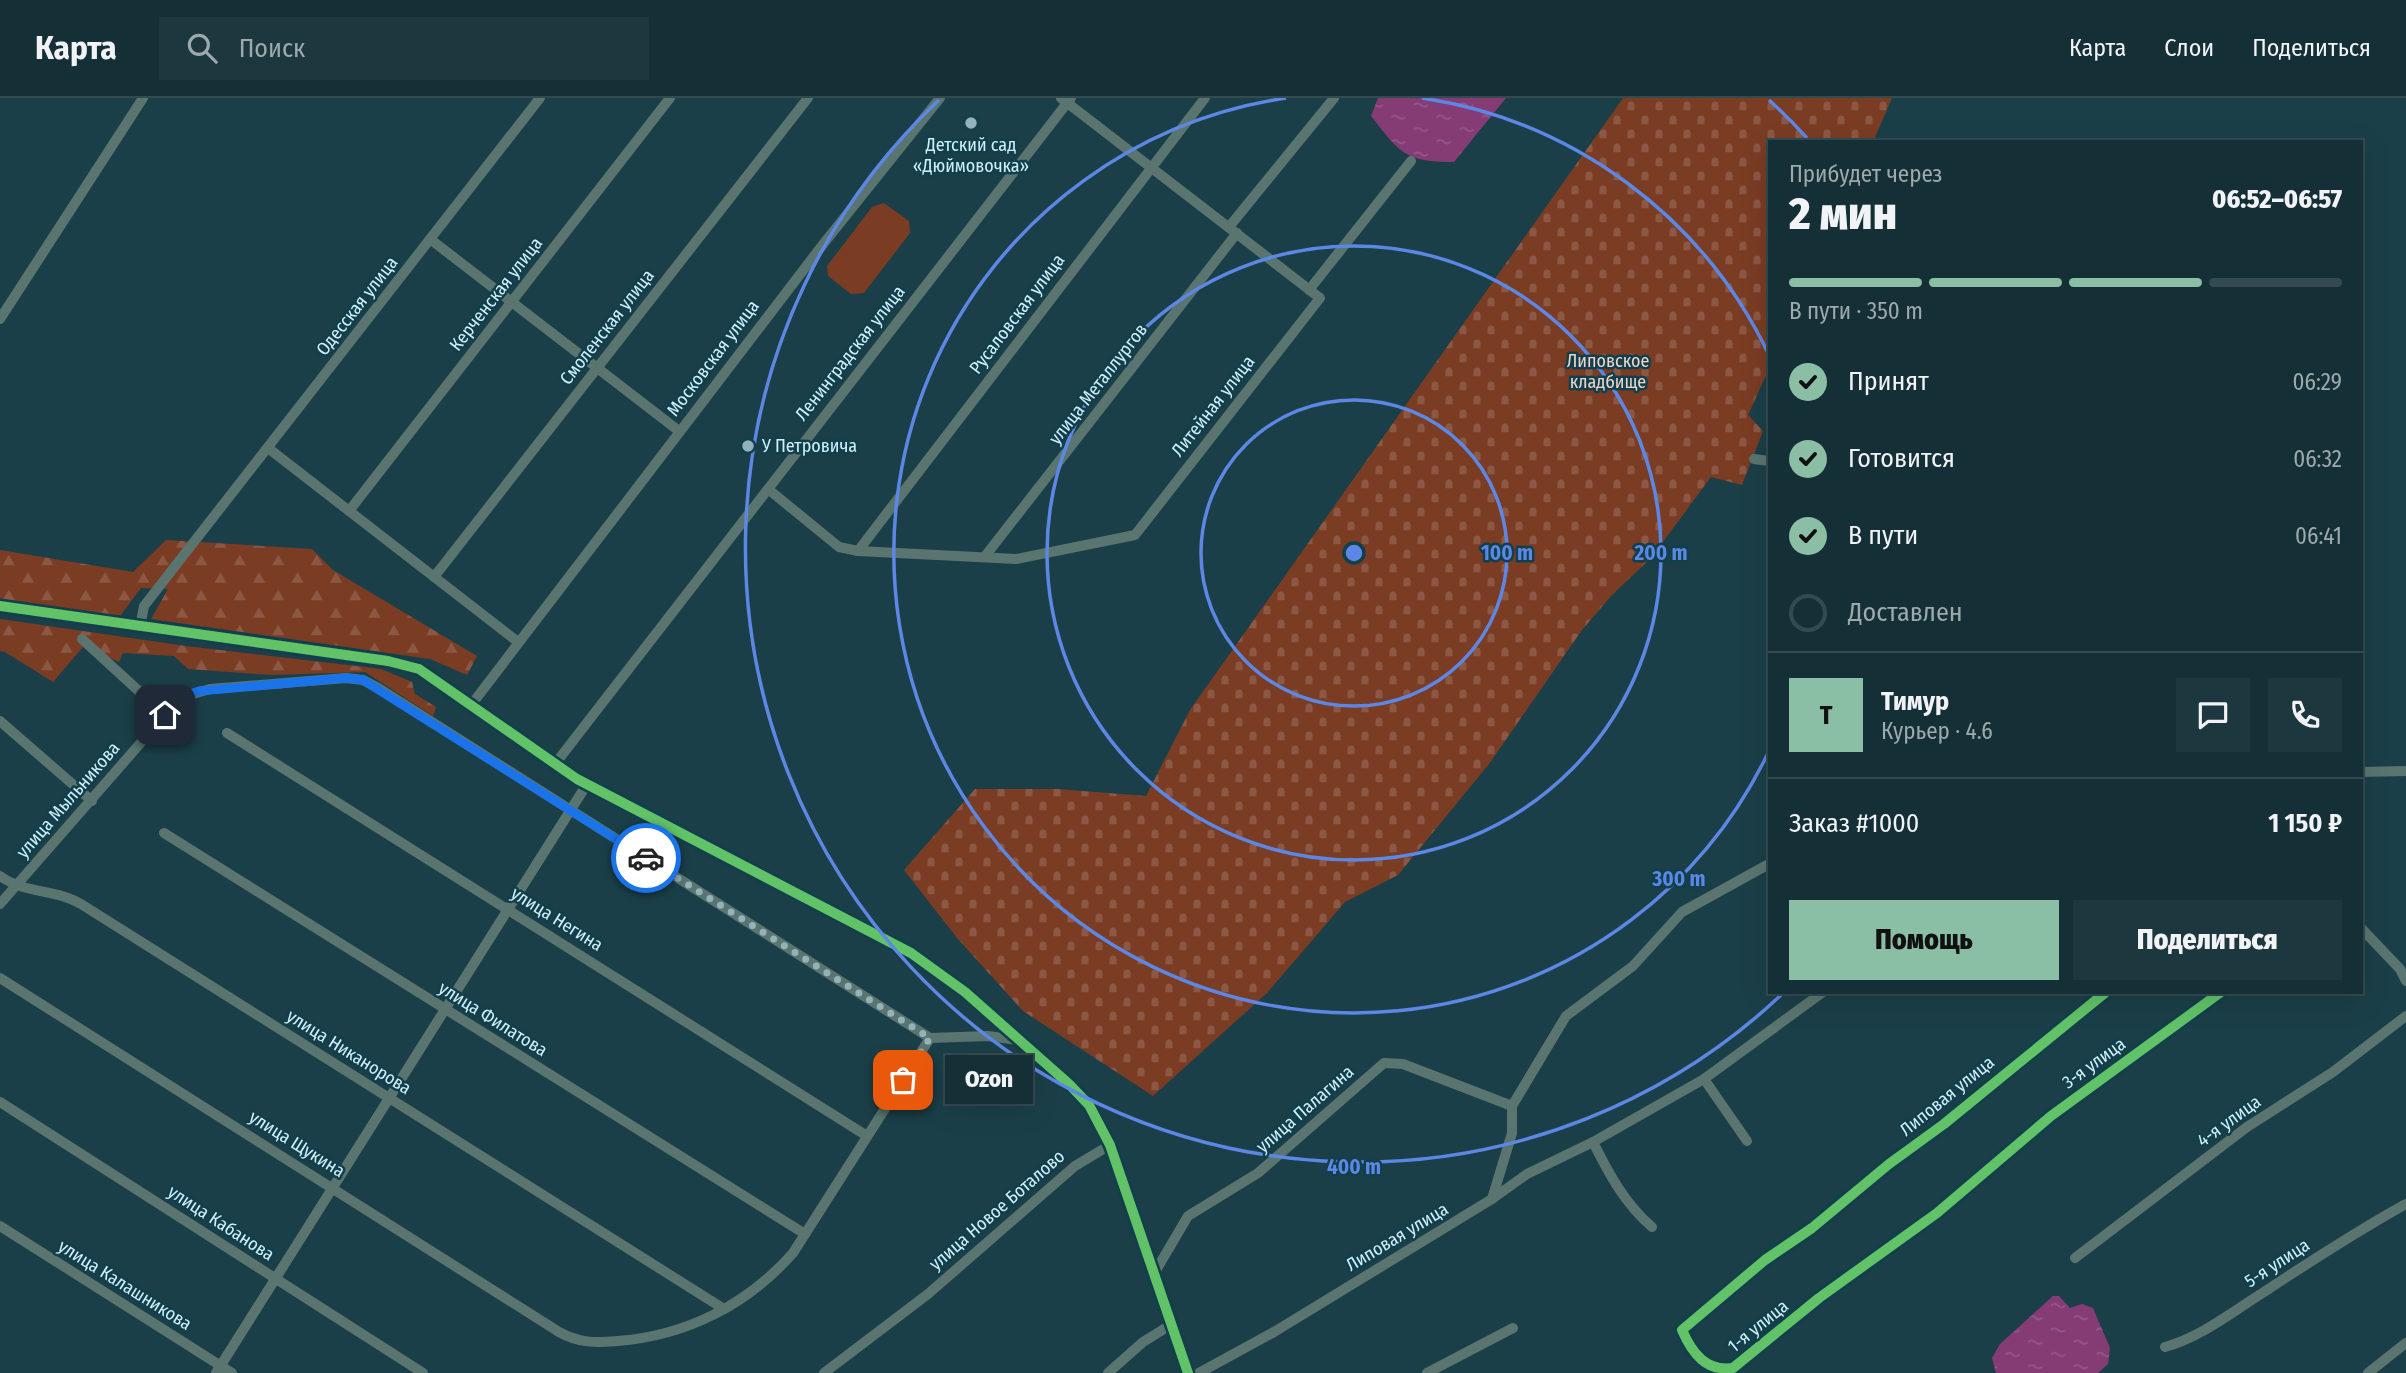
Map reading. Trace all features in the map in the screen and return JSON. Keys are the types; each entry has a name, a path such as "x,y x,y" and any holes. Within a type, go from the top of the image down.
{"street":[{"path":"0,319 144,98"},
{"name":"Одесская улица","path":"140,626 144,606 540,98"},
{"name":"Керченская улица","path":"349,511 670,98"},
{"name":"Смоленская улица","path":"433,577 808,98"},
{"name":"Московская улица","path":"472,704 680,431 940,98"},
{"name":"Русаловская улица","path":"858,551 1205,98"},
{"name":"улица Металлургов","path":"986,555 1334,98"},
{"path":"1067,100 1309,290 1411,161"},
{"name":"Ленинградская улица","path":"555,764 1067,100"},
{"path":"430,239 680,431"},
{"name":"Литейная улица","path":"986,555 1016,559 1135,535 1320,298 1309,290"},
{"path":"268,448 518,642"},
{"path":"1754,459 1768,461"},
{"path":"768,489 839,547 858,551 986,555"},
{"path":"0,606 403,664 433,677 587,784 879,935 942,974 1082,1096 1110,1145 1188,1373"},
{"path":"82,639 165,715"},
{"name":"улица Мыльникова","path":"0,904 165,715 186,696 210,689 346,678 363,680 930,1038"},
{"path":"0,721 92,800"},
{"name":"улица Негина","path":"227,733 867,1136"},
{"path":"2363,772 2406,771"},
{"path":"218,1369 587,784"},
{"name":"улица Филатова","path":"164,833 804,1234"},
{"path":"1492,1199 1512,1133 1512,1106 1566,1016 1633,966 1682,912 1768,865"},
{"name":"улица Никанорова","path":"0,876 16,886 72,898 673,1274 724,1309"},
{"path":"2363,930 2400,970 2406,981"},
{"name":"улица Щукина","path":"0,977 576,1340 596,1343 659,1337 724,1309"},
{"name":"Липовая улица","path":"1199,1373 1274,1332 1492,1199 1527,1174 1593,1142 1704,1079 1820,994"},
{"name":"Липовая улица","path":"1812,1228 2104,994"},
{"name":"3-я улица","path":"1991,1166 2085,1090 2218,994"},
{"name":"4-я улица","path":"2075,1258 2247,1127 2333,1072 2406,1017"},
{"path":"988,1036 998,1021"},
{"path":"724,1309 772,1275 793,1253 930,1038 988,1036 1020,1041"},
{"name":"улица Палагина","path":"1154,1272 1188,1216 1258,1173 1384,1063 1403,1064 1512,1106"},
{"path":"1704,1079 1747,1141"},
{"name":"улица Кабанова","path":"0,1102 423,1373"},
{"path":"1593,1142 1612,1181 1639,1216 1652,1227"},
{"name":"улица Новое Боталово","path":"824,1373 928,1294 1090,1155 1110,1145"},
{"name":"1-я улица","path":"1812,1228 1765,1260 1682,1330 1695,1355 1714,1367 1733,1368 1819,1298 1937,1213 1991,1166"},
{"name":"5-я улица","path":"2165,1347 2180,1343 2216,1323 2361,1229 2406,1204"},
{"name":"улица Калашникова","path":"0,1226 218,1369 232,1373"},
{"path":"1108,1373 1158,1332 1172,1324"},
{"path":"1427,1373 1513,1328"},
{"path":"2368,1373 2406,1343"}],"green space":[{"name":"Липовское кладбище","path":"1623,98 1892,98 1874,140 1768,140 1768,371 1748,415 1763,431 1742,485 1711,477 1651,558 1612,595 1582,630 1489,764 1398,875 1345,902 1267,993 1153,1096 1023,1011 957,938 904,870 975,789 1057,789 1146,796 1190,710"},
{"path":"884,203 909,221 910,233 864,293 851,294 828,276 827,266 872,207"},
{"path":"166,540 312,549 333,570 477,656 467,675 430,659 151,619 168,589 141,588 120,616 0,599 0,550 133,572"},
{"path":"0,619 186,646 381,669 412,682 415,694 436,707 433,716 365,672 271,675 188,669 174,656 123,653 119,662 84,646 53,682 0,651"}],"water":[{"path":"1378,98 1506,98 1454,162 1438,162 1405,153 1389,139 1371,116"},
{"path":"2053,1296 2059,1296 2070,1308 2082,1304 2093,1308 2110,1348 2108,1364 2098,1373 1996,1373 1992,1358 2000,1344"}],"cycle path":[{"path":"0,606 388,661 419,669 577,779 911,953 965,992 1089,1105 1110,1145 1188,1373"},
{"path":"2104,994 1812,1228 1765,1260 1682,1330 1695,1353 1715,1367 1733,1368 1819,1298 1937,1213 2051,1116 2218,994"}],"way so far":[{"path":"646,858 930,1038 903,1080"}],"place":[{"name":"Детский сад «Дюймовочка»","path":"971,123"},
{"name":"У Петровича","path":"748,446"},
{"name":"Ozon","path":"903,1080"}],"route":[{"path":"165,715 186,696 210,689 346,678 363,680 646,858"}]}
